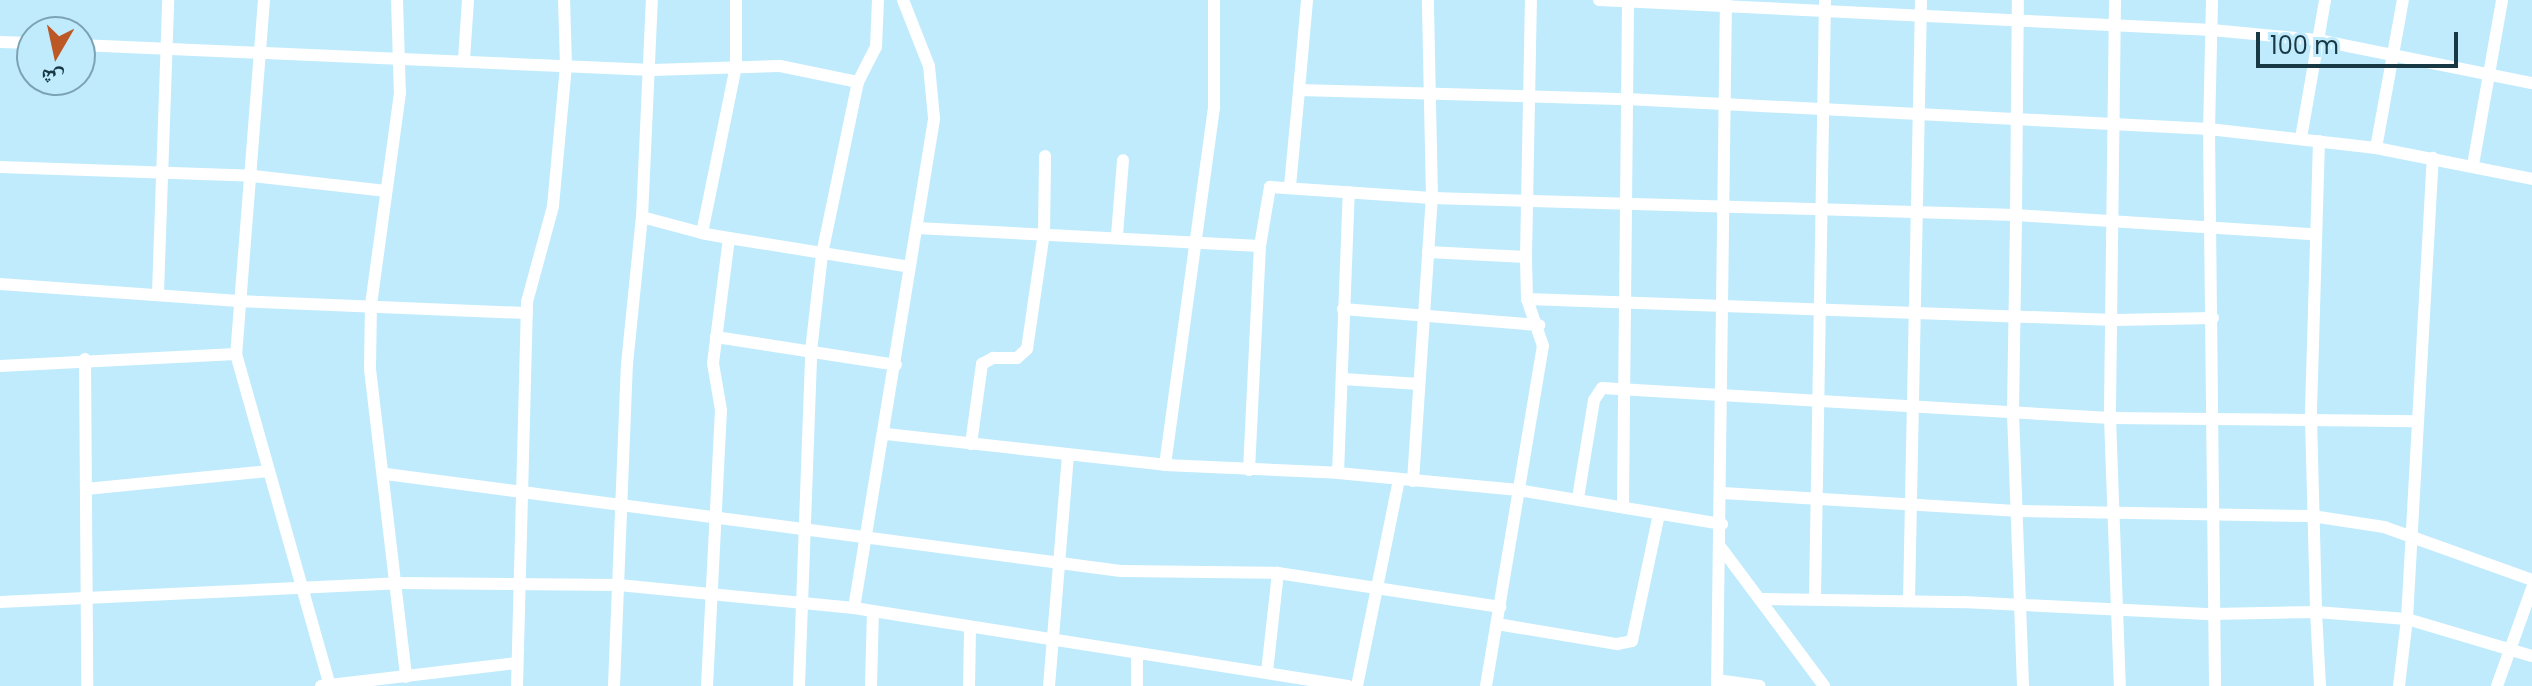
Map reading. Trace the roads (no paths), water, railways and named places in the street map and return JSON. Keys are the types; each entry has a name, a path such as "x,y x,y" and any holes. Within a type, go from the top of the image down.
{"street":[{"path":"158,293 168,0"},
{"path":"264,0 253,176 238,301 236,354 330,686"},
{"path":"397,0 401,57 371,304 372,392 386,474 406,677"},
{"path":"464,60 468,0"},
{"path":"517,686 527,313 553,206 566,66 564,0"},
{"path":"614,686 624,507 627,364 642,217 652,70 652,0"},
{"path":"702,233 736,66 736,0"},
{"path":"799,686 801,530 811,351 822,254 858,82 876,47 878,0"},
{"path":"854,608 886,434 935,94 921,37 903,0"},
{"path":"1165,465 1214,108 1214,0"},
{"path":"1290,186 1307,0"},
{"path":"1357,686 1377,587 1406,481 1419,384 1432,198 1433,93 1428,0"},
{"path":"1486,686 1542,355 1539,325 1527,299 1531,0"},
{"path":"1599,0 1825,6 1921,18 2212,30 2318,40 2532,83"},
{"path":"1909,600 1921,0"},
{"path":"2018,0 2013,411 2023,686"},
{"path":"2115,0 2112,123 2115,320 2110,418 2117,513 2116,612 2120,686"},
{"path":"2212,0 2209,129 2215,417 2212,614 2215,686"},
{"path":"2301,138 2325,0"},
{"path":"2376,148 2403,0"},
{"path":"2473,165 2502,0"},
{"path":"1623,507 1628,1"},
{"path":"1726,4 1723,493 1717,683 1760,686"},
{"path":"1815,598 1825,6"},
{"path":"96,46 261,50 652,70 797,67 858,82"},
{"path":"1299,90 1627,99 2209,129 2376,148 2532,179"},
{"path":"2319,141 2313,234 2311,418 2320,686"},
{"path":"971,444 982,364 993,358 1017,358 1027,349 1044,232 1045,156"},
{"path":"2399,686 2407,619 2433,158"},
{"path":"1117,235 1123,160"},
{"path":"0,167 253,176 386,191"},
{"path":"1249,470 1260,246 1265,193 1272,186 1432,198 1626,200 1916,215 2016,215 2313,234"},
{"path":"1338,473 1349,192"},
{"path":"642,217 702,233 910,267"},
{"path":"917,228 1117,235 1260,246"},
{"path":"707,686 713,519 721,410 713,363 729,238"},
{"path":"1428,252 1526,257"},
{"path":"0,284 238,301 371,304 527,313"},
{"path":"1527,299 1820,306 2115,320 2213,318"},
{"path":"1343,309 1539,325"},
{"path":"716,337 896,365"},
{"path":"0,366 85,359 236,354"},
{"path":"85,359 89,599 87,686"},
{"path":"1343,379 1419,384"},
{"path":"1578,498 1596,392 1602,388 2110,418 2416,421"},
{"path":"886,434 1165,465 1338,473 1518,490 1722,524"},
{"path":"1049,686 1062,564 1068,455"},
{"path":"86,489 268,471"},
{"path":"386,474 1062,564 1166,575 1278,573 1500,607"},
{"path":"1723,493 1910,501 2019,511 2312,516 2384,527 2532,580"},
{"path":"1497,624 1617,644 1632,641 1659,514"},
{"path":"1722,549 1824,686"},
{"path":"1267,672 1278,573"},
{"path":"0,602 303,590 398,583 619,585 710,591 854,608 1348,686"},
{"path":"2497,686 2532,588"},
{"path":"1761,599 1909,600 2116,612 2316,612 2407,619 2532,656"},
{"path":"871,686 873,611"},
{"path":"969,686 970,627"},
{"path":"1137,653 1137,686"},
{"path":"321,686 517,663"}]}
